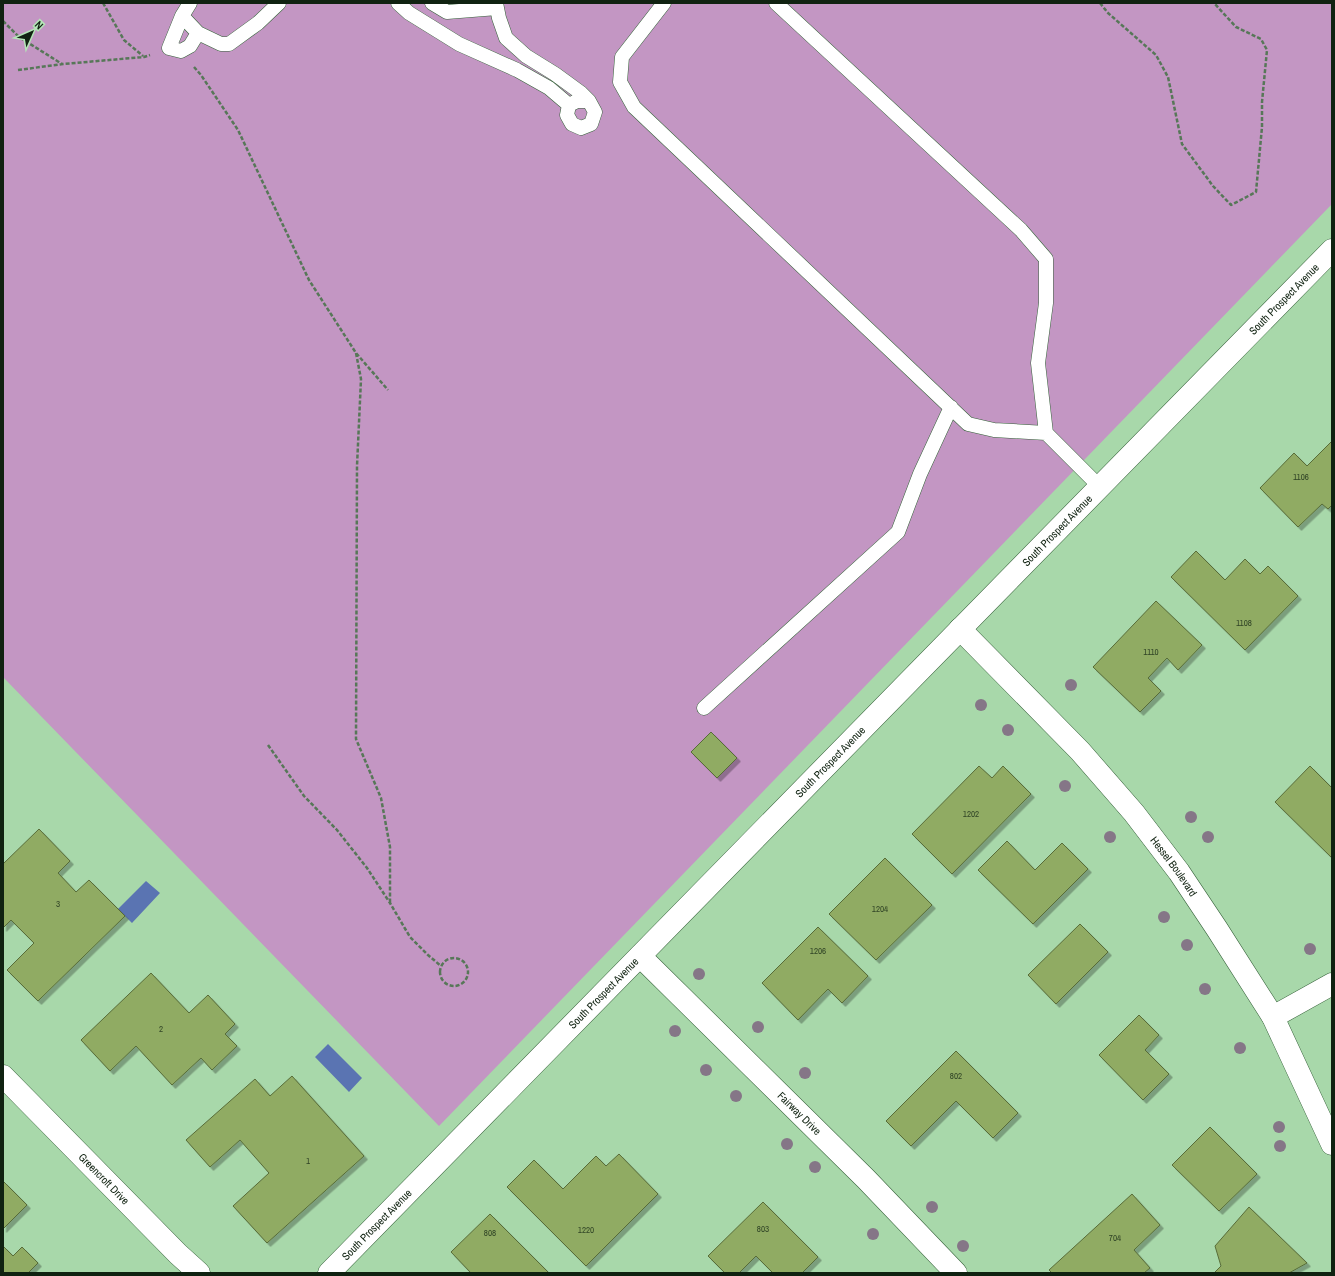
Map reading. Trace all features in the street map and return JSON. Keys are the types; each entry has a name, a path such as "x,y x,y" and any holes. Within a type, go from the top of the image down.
{"main road":[{"name":"South Prospect Avenue","path":"329,1273 1332,250"},
{"name":"Hessel Boulevard","path":"960,629 1080,751 1134,813 1179,872 1273,1017 1332,1144"},
{"name":"Fairway Drive","path":"640,956 866,1179 956,1273"},
{"path":"1273,1017 1332,984"},
{"name":"Greencroft Drive","path":"5,1082 199,1273"}],"lane":[{"path":"190,3 182,16 175,50 190,46 198,33"},
{"path":"182,16 198,33 221,44 228,44 258,23 279,3"},
{"path":"398,3 409,12 459,44 517,70 548,88 569,106"},
{"path":"432,3 447,12 497,5 499,18 506,38 526,56 555,74 589,101 595,112 592,124 581,128 572,124 567,115 569,106 577,101 589,101"},
{"path":"664,3 622,57 620,82 634,107 968,424 994,430 1046,433"},
{"path":"776,3 1021,230 1046,258 1046,303 1038,363 1046,433 1100,487"},
{"path":"704,708 898,532 920,474 951,407"}],"path":[{"path":"103,3 124,40 144,57"},
{"path":"1100,3 1108,13 1156,55 1168,77 1182,144 1212,186 1231,205 1256,192 1267,50 1261,39 1236,27 1214,3"},
{"path":"3,21 19,37 63,64"},
{"path":"18,70 63,64 144,57 175,50 202,75 238,130 309,280 356,353 388,390"},
{"path":"356,353 361,379 357,466 356,739 381,798 390,847 390,903"},
{"path":"268,745 304,796 337,830 367,868 390,903 410,938 441,966"},
{"path":"453,957 460,958 466,963 468,977 463,983 456,986 449,985 443,980 440,973 441,966 446,960 453,957"}],"shaded area":[{"path":"3,3 1332,3 1332,204 439,1126 3,677"}],"water":[{"path":"146,881 160,893 132,923 118,909"},
{"path":"328,1044 362,1078 349,1092 315,1057"}],"building":[{"path":"1332,441 1332,505 1328,509 1322,504 1298,527 1260,488 1294,453 1307,466"},
{"path":"1196,551 1225,580 1245,559 1260,574 1268,566 1298,596 1245,650 1171,577"},
{"path":"1156,601 1202,645 1178,670 1167,658 1148,678 1161,691 1140,712 1093,667"},
{"path":"711,732 737,758 717,778 691,752"},
{"path":"979,766 992,778 1003,766 1031,794 952,874 912,834"},
{"path":"1310,766 1332,788 1332,858 1275,802"},
{"path":"39,829 70,861 58,873 76,892 89,880 125,916 38,1001 7,970 34,943 11,920 3,928 3,864"},
{"path":"1007,841 1035,870 1062,843 1088,869 1033,924 978,870"},
{"path":"885,858 932,905 876,960 829,914"},
{"path":"1080,924 1108,952 1056,1004 1028,975"},
{"path":"818,927 868,976 842,1003 828,989 798,1020 762,983"},
{"path":"151,973 189,1013 208,995 235,1024 225,1034 237,1046 212,1070 201,1058 172,1085 136,1046 110,1071 81,1040"},
{"path":"1139,1015 1159,1035 1145,1050 1169,1074 1143,1100 1099,1055"},
{"path":"956,1051 1018,1113 993,1138 956,1101 911,1146 886,1121"},
{"path":"292,1076 364,1156 267,1243 233,1206 269,1173 240,1140 210,1167 186,1140 255,1079 270,1096"},
{"path":"1210,1127 1257,1174 1219,1211 1172,1165"},
{"path":"619,1154 658,1194 586,1266 507,1187 534,1160 563,1189 596,1156 606,1166"},
{"path":"3,1181 27,1205 3,1229"},
{"path":"1132,1194 1160,1225 1134,1250 1150,1268 1144,1273 1052,1273 1049,1270"},
{"path":"763,1202 818,1257 802,1273 773,1273 756,1256 739,1273 725,1273 708,1256"},
{"path":"1249,1207 1307,1263 1289,1273 1214,1273 1221,1266 1215,1246"},
{"path":"490,1214 549,1273 471,1273 451,1252"},
{"path":"3,1246 13,1256 22,1247 38,1263 28,1273 3,1273"}]}
